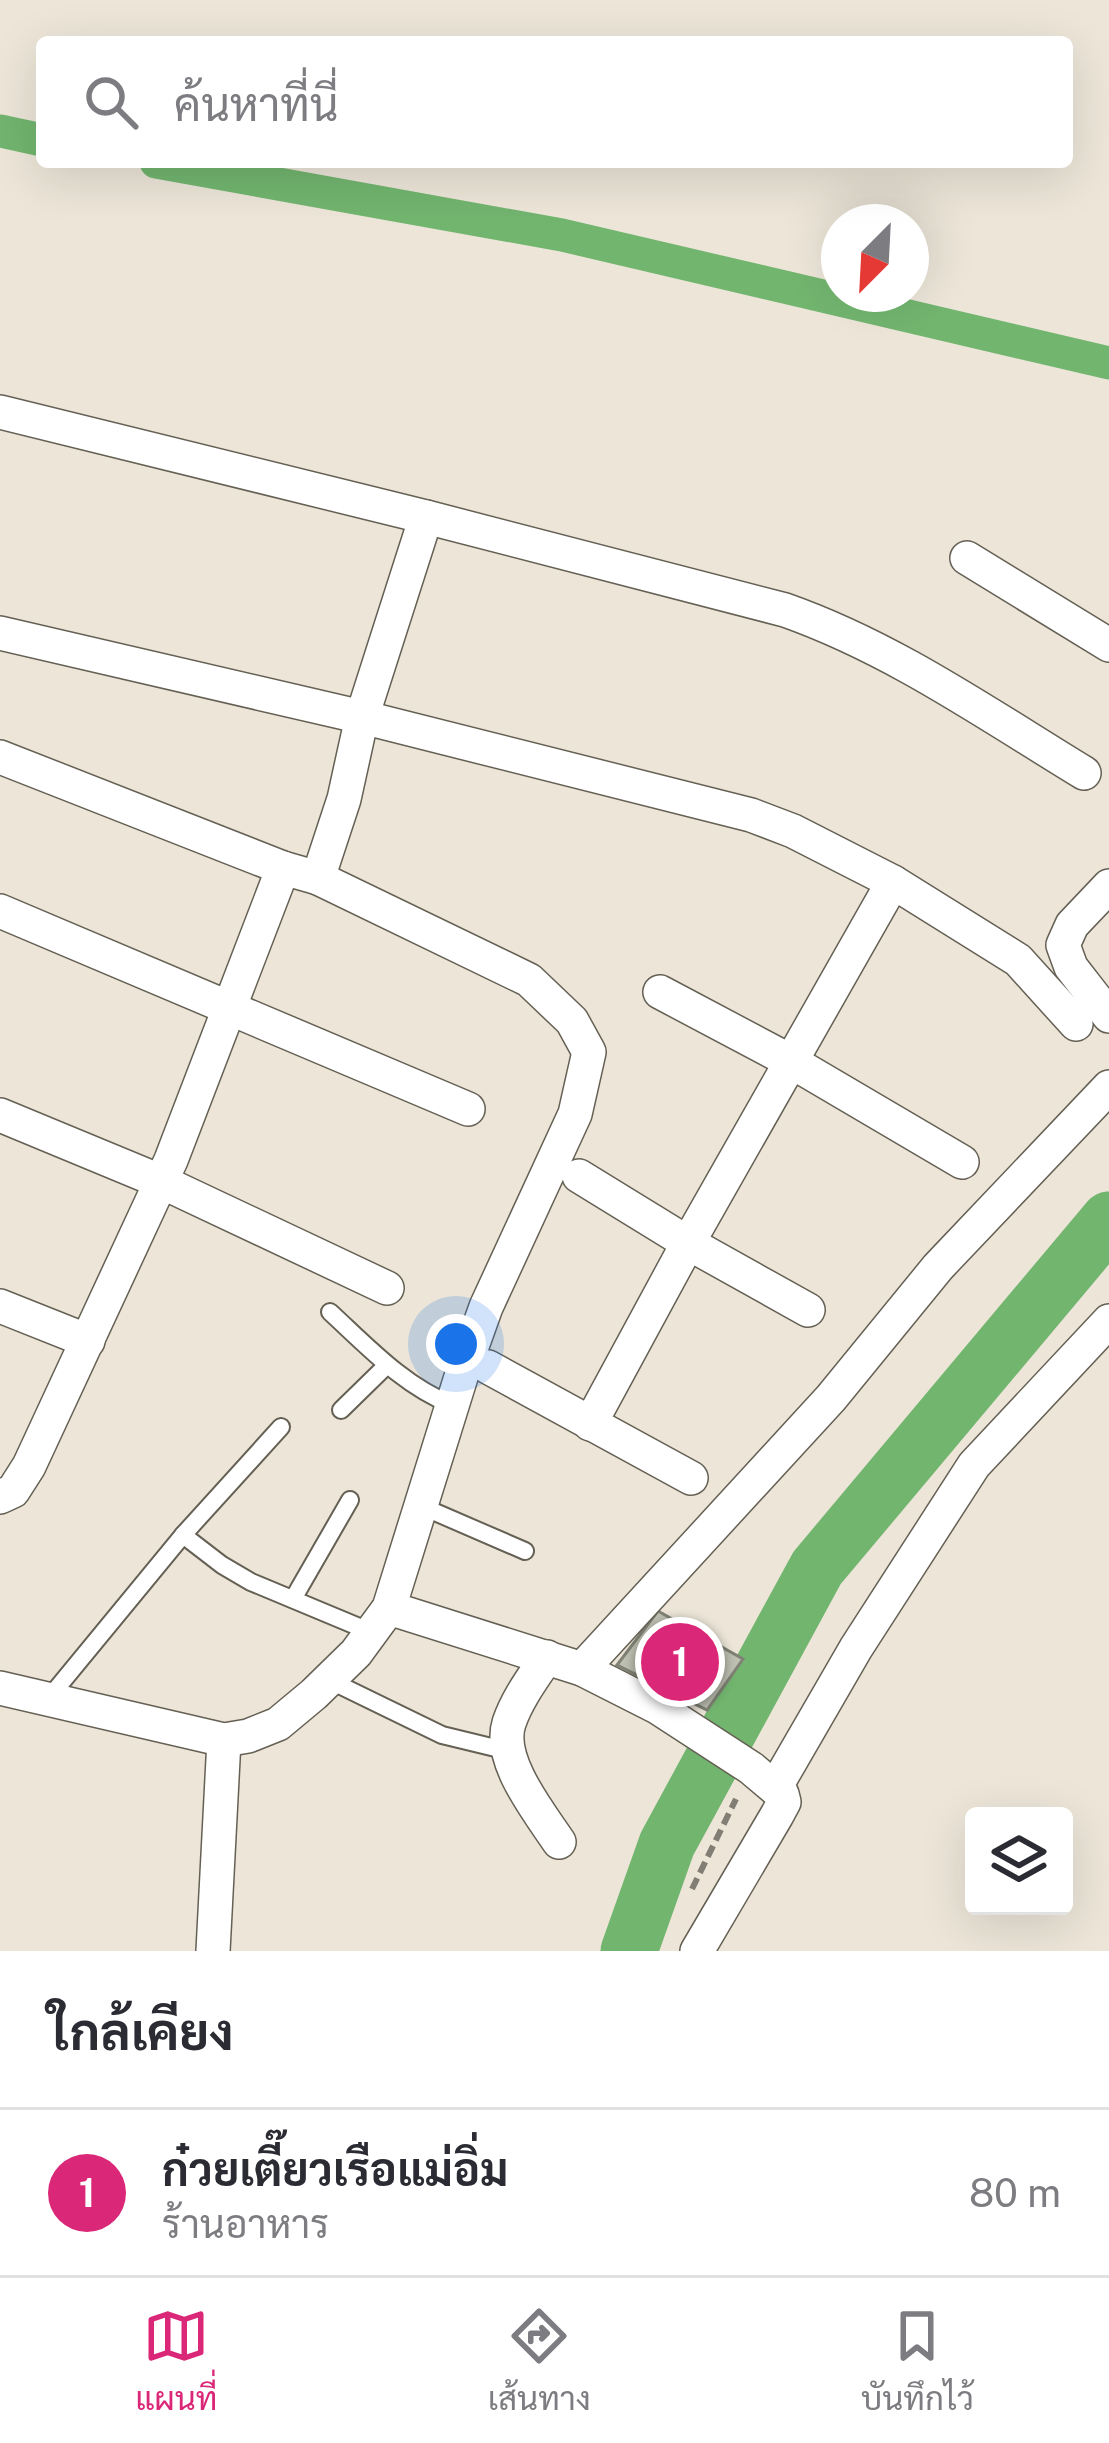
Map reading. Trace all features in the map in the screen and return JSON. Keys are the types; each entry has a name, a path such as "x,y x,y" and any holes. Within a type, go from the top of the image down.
{"street":[{"path":"0,412 785,610 874,646 1084,773"},
{"path":"318,878 344,799 362,717 426,517"},
{"path":"967,558 1109,645"},
{"path":"0,633 362,717 751,815 893,882 1018,960 1092,1020"},
{"path":"0,757 318,878 529,980 572,1021 589,1052 575,1114 485,1307 380,1620 356,1653 278,1724 224,1740 0,1688"},
{"path":"0,1497 13,1491 29,1466 162,1181 284,868"},
{"path":"590,1424 893,882"},
{"path":"1092,1020 1063,945 1072,925 1109,886"},
{"path":"0,911 468,1108"},
{"path":"660,992 792,1062 962,1162"},
{"path":"582,1669 831,1399 938,1267 1109,1087"},
{"path":"0,1115 162,1181 387,1288"},
{"path":"579,1176 808,1310"},
{"path":"0,1306 88,1341"},
{"path":"763,1778 856,1648 974,1465 1109,1321"},
{"path":"488,1367 691,1478"},
{"path":"380,1620 548,1657 582,1669 657,1707 782,1794 784,1802 697,1951"},
{"path":"548,1657 520,1697 507,1728 508,1751 524,1790 559,1842"},
{"path":"213,1951 224,1740"}],"lane":[{"path":"330,1312 387,1365 452,1406"},
{"path":"341,1410 387,1365"},
{"path":"48,1699 183,1534 280,1427"},
{"path":"293,1599 350,1501"},
{"path":"421,1505 525,1551"},
{"path":"183,1534 251,1582 293,1599 380,1620"},
{"path":"329,1679 442,1735 508,1751"}],"path":[{"path":"690,1894 763,1778"}],"building":[{"path":"658,1611 743,1659 707,1710 617,1665"}],"waterway":[{"path":"0,131 36,139"},
{"path":"189,168 562,235 1109,363"},
{"path":"629,1951 667,1844 817,1568 1109,1220"}],"place":[{"name":"ก๋วยเตี๊ยวเรือแม่อิ่ม","path":"680,1662"}]}
